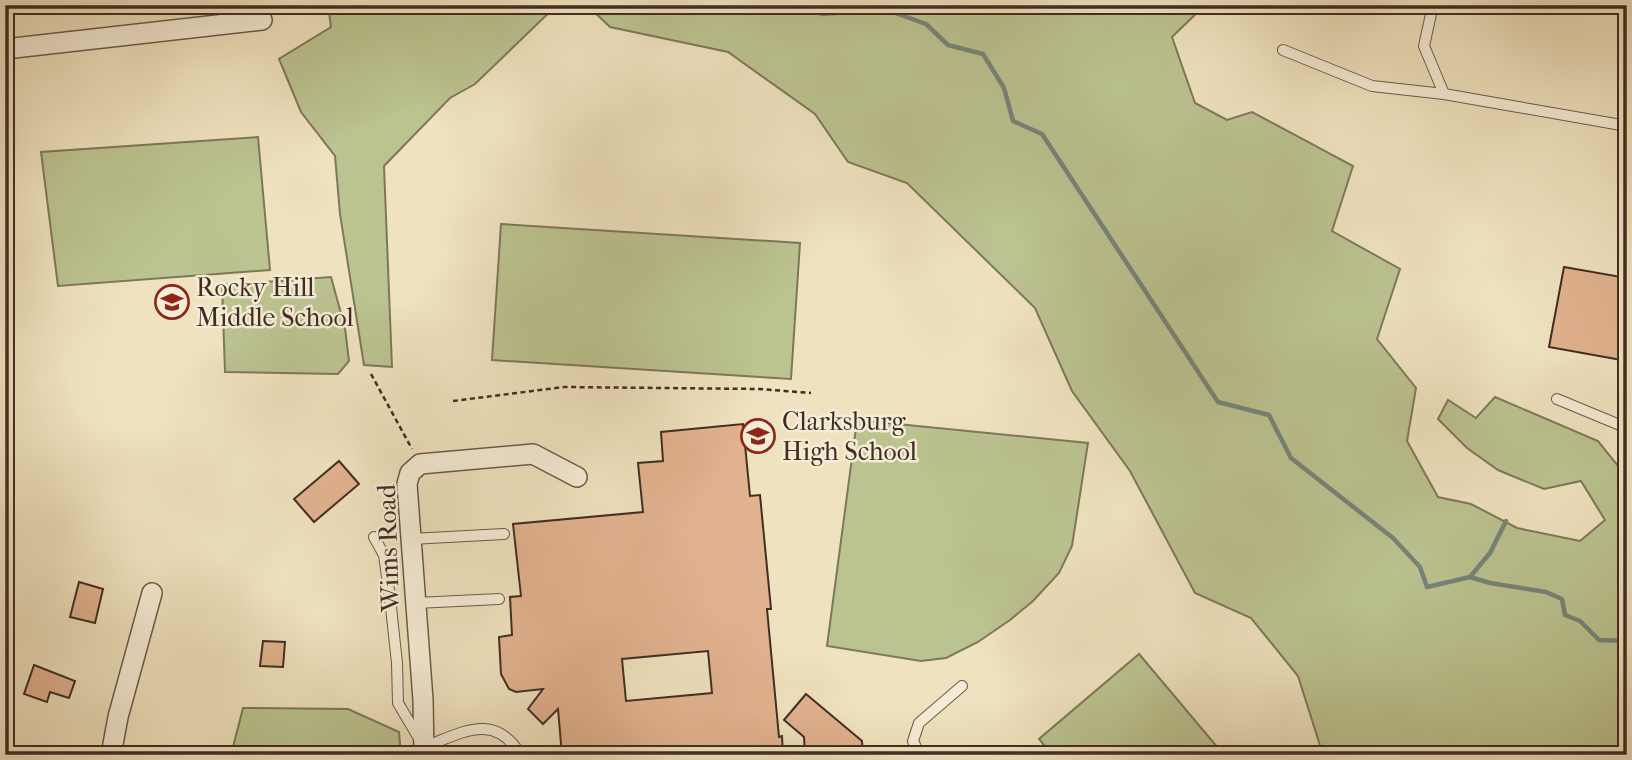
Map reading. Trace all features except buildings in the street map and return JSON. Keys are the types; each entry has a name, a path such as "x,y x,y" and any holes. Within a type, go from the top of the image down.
{"street":[{"path":"5,49 262,20"},
{"name":"Wims Road","path":"424,751 407,484 410,473 420,464 533,454 577,477"},
{"path":"111,755 118,717 152,593"}],"lane":[{"path":"1433,5 1424,46 1444,94"},
{"path":"1283,50 1371,86 1444,94 1627,126"},
{"path":"1557,399 1627,428"},
{"path":"411,539 504,534"},
{"path":"374,537 384,555 397,663 398,703 424,751 477,727 497,731 513,742 521,755"},
{"path":"416,603 499,599"},
{"path":"920,755 913,741 919,723 962,686"}],"path":[{"path":"371,374 420,464"},
{"path":"453,401 564,387 760,389 811,393"}],"green space":[{"path":"123,5 252,5 130,13"},
{"path":"328,5 557,5 475,84 450,98 384,166 392,367 364,365 340,214 335,156 301,112 279,59 331,27"},
{"path":"587,5 1205,5 1172,37 1195,103 1227,120 1252,112 1353,166 1332,231 1400,269 1377,339 1416,388 1407,441 1438,497 1471,504 1517,528 1580,541 1605,520 1581,481 1544,489 1498,470 1467,448 1438,419 1448,400 1476,418 1495,397 1598,441 1627,477 1627,755 1323,755 1298,676 1251,618 1195,593 1130,471 1072,391 1035,308 907,183 848,162 815,114 728,52 610,27"},
{"path":"258,137 270,270 58,286 41,152"},
{"path":"501,224 800,243 791,379 492,360"},
{"path":"331,277 345,328 349,361 338,374 225,372 222,285"},
{"path":"857,420 1088,443 1072,546 1059,573 1033,601 1010,620 978,642 946,658 921,661 827,646"},
{"path":"1139,654 1224,755 1052,755 1039,739"},
{"path":"243,708 348,709 399,732 401,755 231,755"}],"waterway":[{"path":"812,5 822,14 884,9 926,24 948,45 983,54 1004,88 1013,121 1042,134 1218,402 1269,415 1291,458 1393,538 1420,567 1427,587 1470,577 1546,592 1562,599 1565,615 1580,621 1599,640 1627,641"},
{"path":"1470,577 1490,553 1506,521"}],"place":[{"name":"Rocky Hill Middle School","path":"172,302"},
{"name":"Clarksburg High School","path":"758,436"}]}
